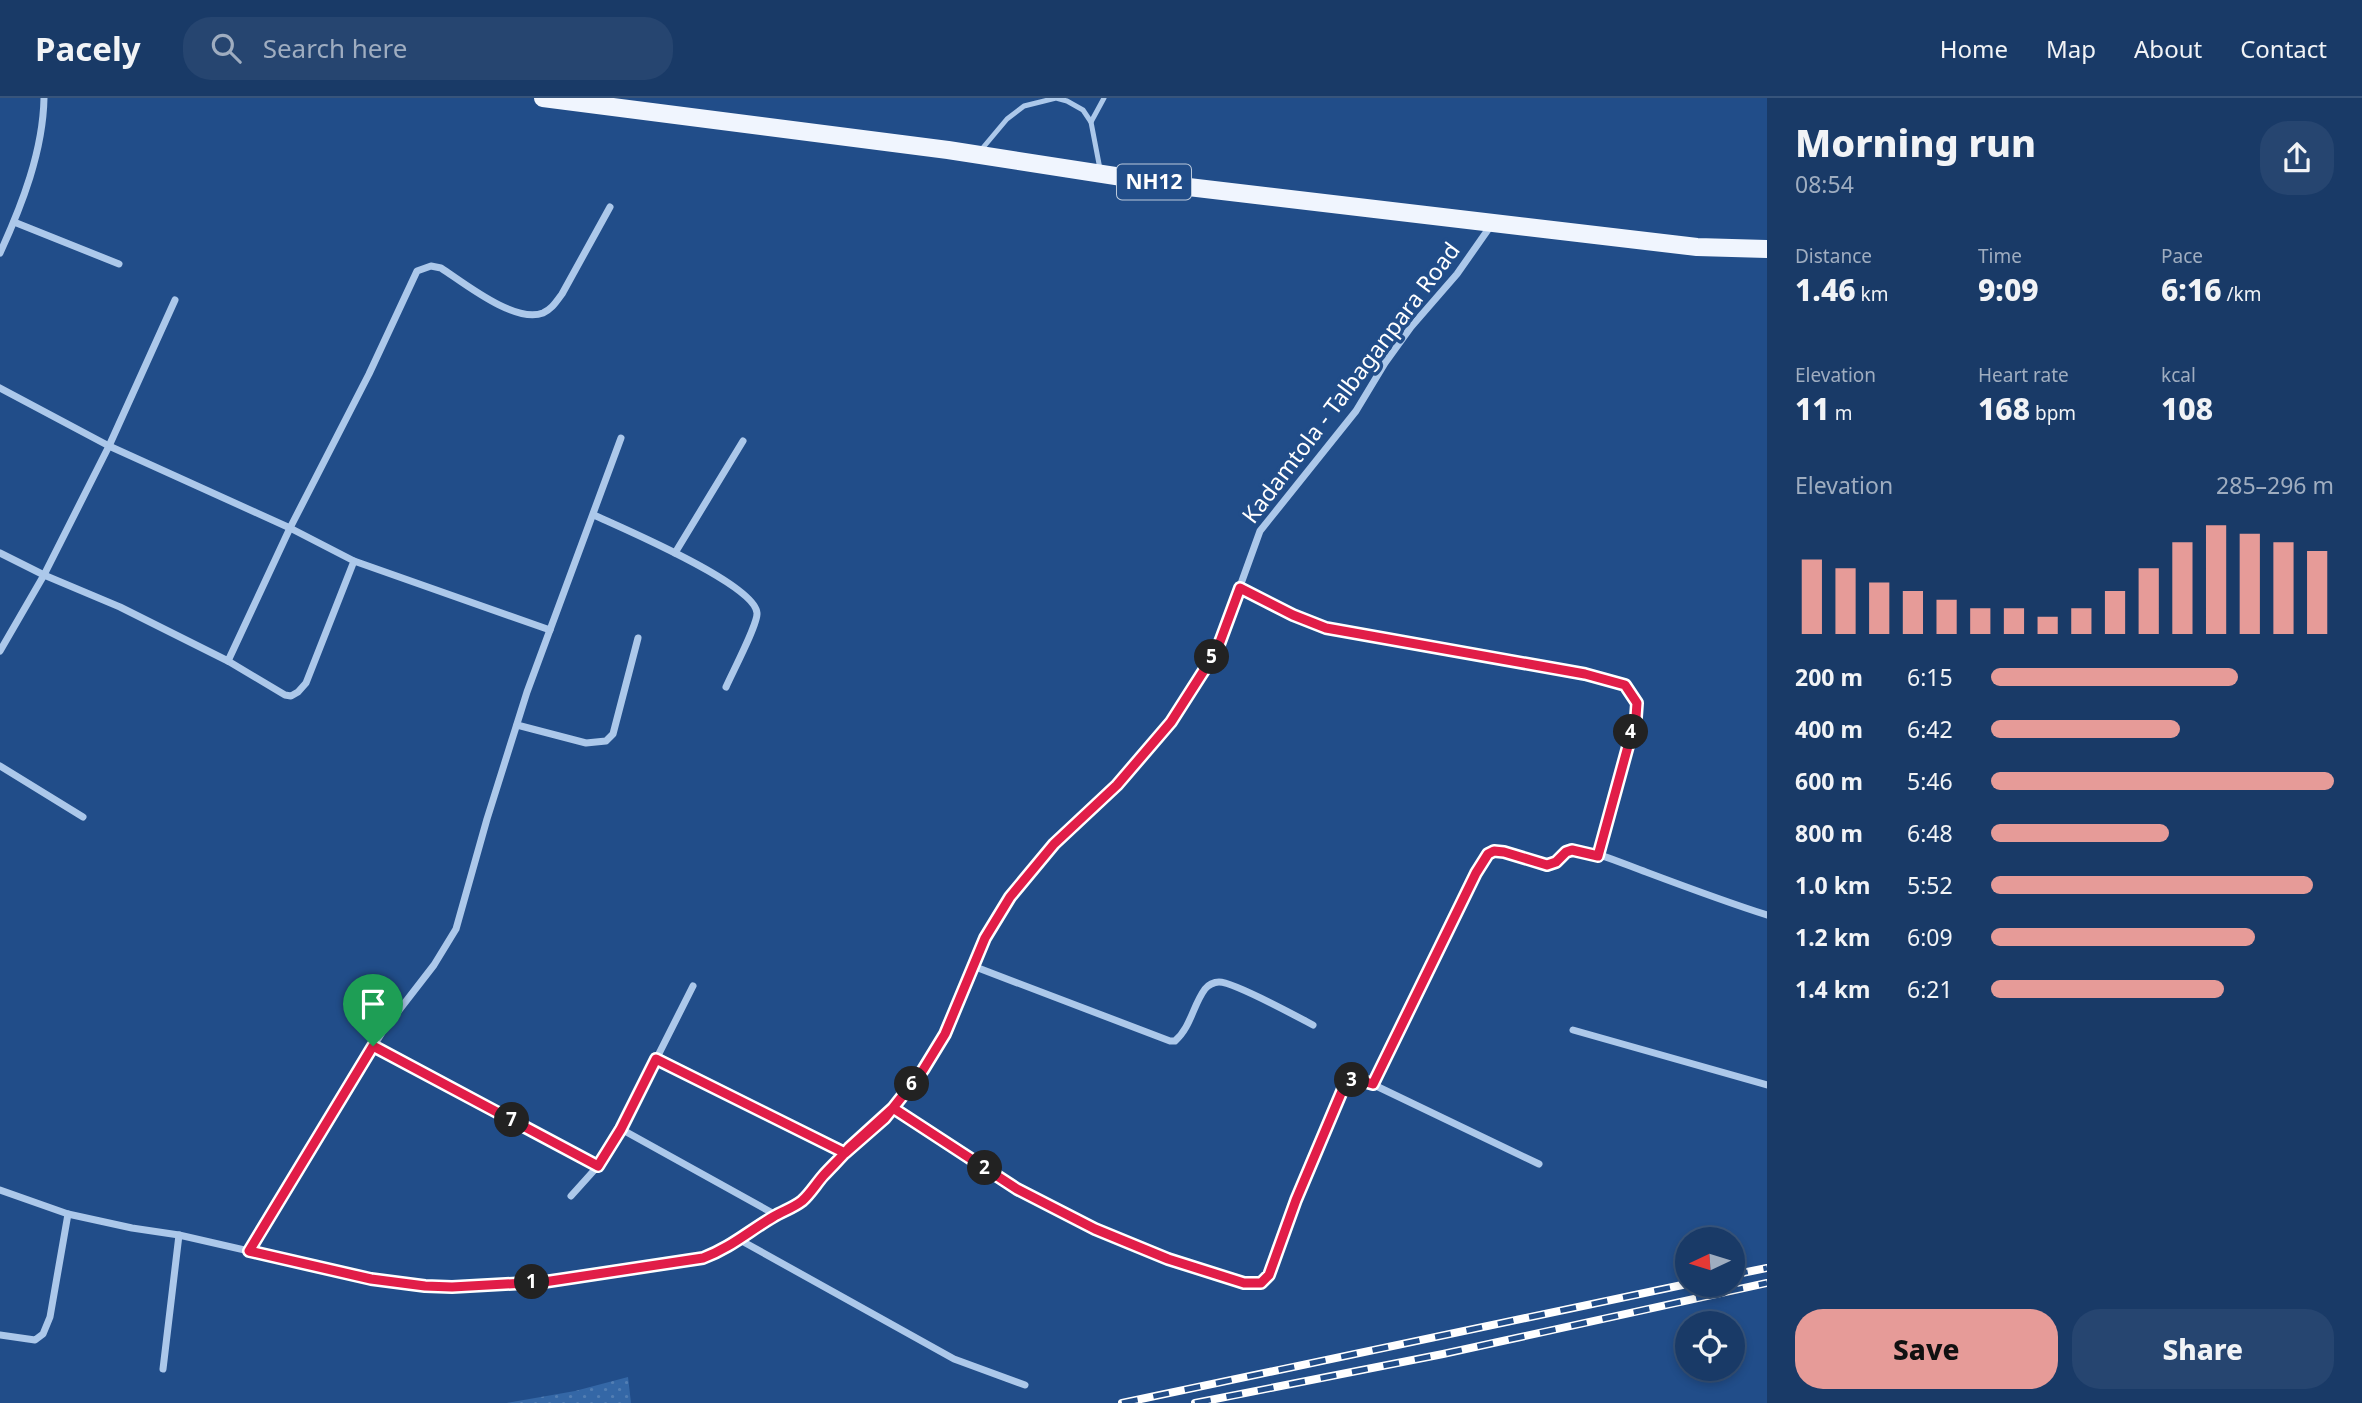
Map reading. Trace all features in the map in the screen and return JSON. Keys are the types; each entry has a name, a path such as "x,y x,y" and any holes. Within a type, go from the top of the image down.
{"main road":[{"name":"NH12","path":"543,98 977,155 1180,186 1696,247 1767,249"}],"street":[{"path":"0,253 14,222 38,147 44,98"},
{"path":"228,661 290,528 369,374 417,271 431,266 440,268 495,303 517,313 540,314 552,307 562,294 610,207"},
{"path":"14,222 119,264"},
{"name":"Kadamtola - Talbaganpara Road","path":"0,1190 68,1214 132,1228 179,1235 371,1279 452,1287 544,1282 686,1261 719,1252 803,1200 845,1153 893,1108 923,1070 945,1034 995,920 1031,871 1054,844 1117,785 1171,722 1217,650 1260,531 1356,411 1411,327 1457,275 1493,222"},
{"path":"0,651 44,575 109,446 175,300"},
{"path":"0,388 109,446 290,528 355,561 550,630"},
{"path":"249,1251 373,1046 434,965 456,929 517,725 621,438"},
{"path":"675,553 743,441"},
{"path":"594,515 675,553 733,585 755,604 757,619 726,687"},
{"path":"0,553 120,607 291,696 306,683 355,561"},
{"path":"1240,588 1293,615 1326,628 1572,672 1625,685 1637,703 1636,717 1598,856"},
{"path":"517,725 586,743 606,741 613,734 638,638"},
{"path":"0,766 83,817"},
{"path":"1373,1084 1476,873 1488,854 1494,851 1547,865 1572,850 1598,856 1767,915"},
{"path":"973,965 1170,1041 1175,1041 1186,1028 1204,990 1210,984 1220,982 1243,990 1313,1025"},
{"path":"572,1196 598,1166 621,1129 692,986"},
{"path":"1573,1030 1767,1085"},
{"path":"373,1046 598,1166"},
{"path":"656,1059 845,1153"},
{"path":"893,1108 1017,1189 1095,1229 1168,1259 1253,1284 1261,1283 1269,1275 1296,1200 1348,1081 1359,1080 1373,1084 1539,1164"},
{"path":"621,1129 776,1215"},
{"path":"0,1335 35,1340 44,1334 50,1317 68,1214"},
{"path":"163,1369 179,1235"},
{"path":"740,1240 954,1359 1025,1385"}],"lane":[{"path":"977,155 1007,119 1024,106 1056,98 1083,110 1091,122 1101,175"},
{"path":"1091,122 1104,98"}],"shaded area":[{"path":"628,1377 631,1403 507,1403 575,1391"}],"railway":[{"path":"1745,1272 1767,1268"},
{"path":"1195,1403 1443,1354 1767,1283"},
{"path":"1122,1403 1675,1287"}],"route":[{"path":"373,1046 249,1251 371,1279 452,1287 544,1282 703,1258 740,1240 803,1200 823,1176 836,1163 845,1153 849,1148 893,1108 1017,1189 1095,1229 1168,1259 1244,1283 1261,1283 1269,1275 1296,1200 1345,1084 1359,1080 1373,1084 1476,873 1488,854 1494,851 1504,852 1547,865 1552,865 1572,850 1598,856 1636,717 1637,703 1625,685 1585,674 1326,628 1293,615 1240,588 1217,650 1171,722 1117,785 1054,844 1010,897 985,938 945,1034 923,1070 893,1108 885,1118 845,1153 656,1059 621,1129 598,1166 373,1046"}]}
